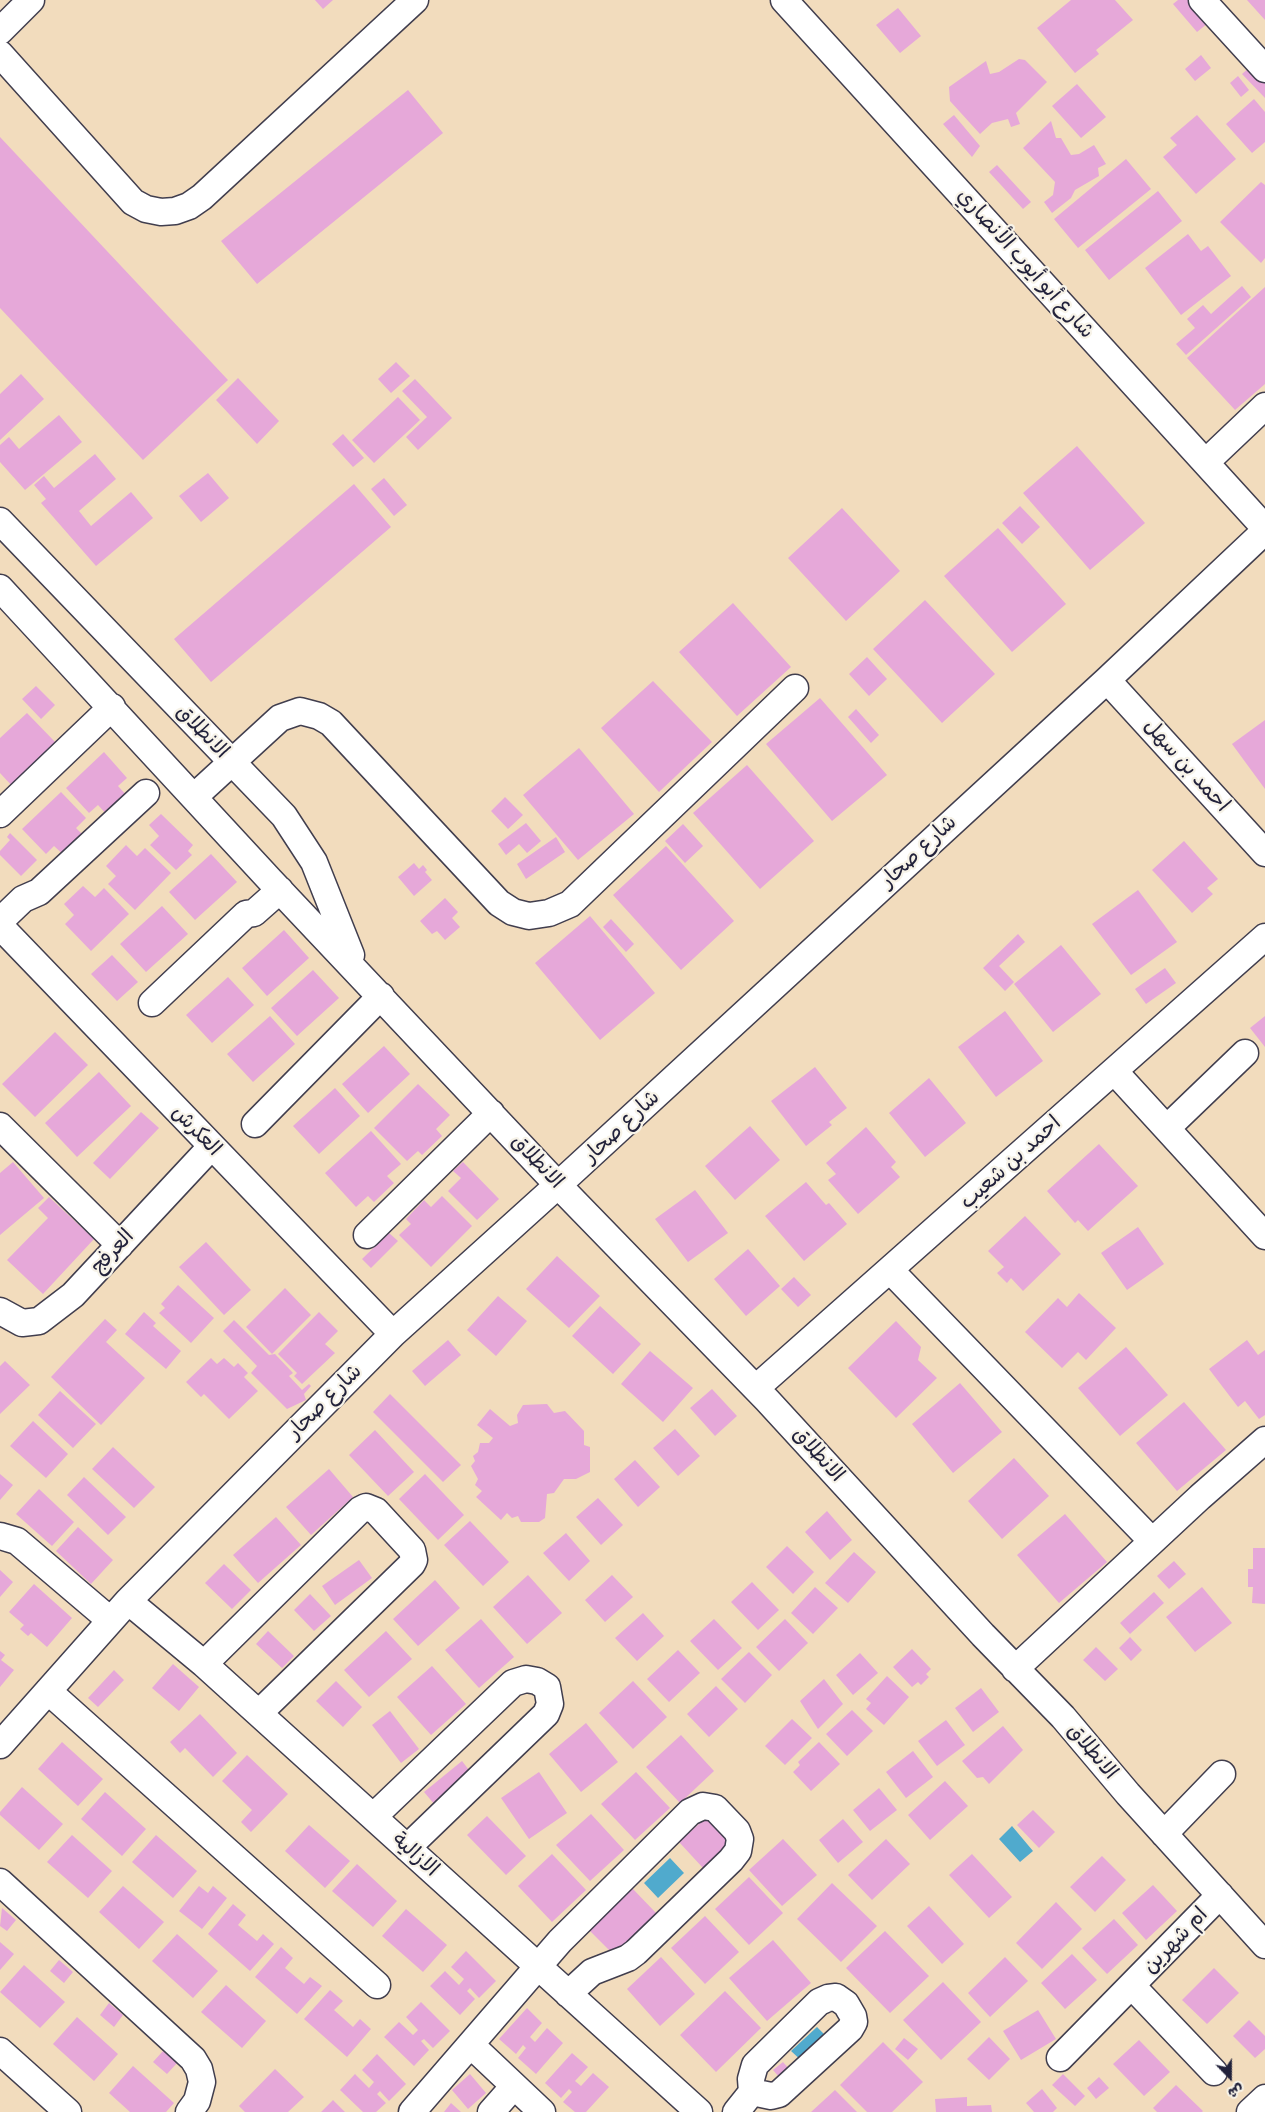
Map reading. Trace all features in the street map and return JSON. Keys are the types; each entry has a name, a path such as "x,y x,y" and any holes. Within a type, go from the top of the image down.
{"street":[{"path":"0,31 31,0"},
{"path":"0,54 133,202 154,210 176,211 189,206 202,197 415,0"},
{"name":"شارع أبو أيوب الأنصاري","path":"784,0 1265,529"},
{"path":"1202,0 1265,69"},
{"path":"1206,462 1265,406"},
{"name":"الانطلاق","path":"0,520 284,816 305,846 322,879 338,927 360,973"},
{"name":"شارع صحار","path":"0,1744 128,1601 393,1334 558,1185 1107,680 1265,529"},
{"name":"الانطلاق","path":"0,588 195,796 275,885 558,1185 756,1388 1015,1669 1063,1717 1164,1834 1220,1895 1262,1935"},
{"name":"احمد بن سهل","path":"1107,680 1265,853"},
{"path":"195,796 280,718 300,711 319,716 331,723 499,903 513,912 529,916 549,913 570,904 795,688"},
{"path":"0,814 112,707"},
{"path":"2,926 33,905 39,892 146,793"},
{"path":"152,1003 246,914 247,901 275,885"},
{"name":"العكرش","path":"2,926 211,1147 393,1334"},
{"name":"احمد بن شعيب","path":"756,1388 1265,937"},
{"path":"255,1124 381,996"},
{"path":"1167,1128 1244,1053"},
{"path":"1114,1071 1265,1236"},
{"path":"367,1235 491,1113"},
{"path":"0,1126 120,1245"},
{"name":"العرفج","path":"0,1311 22,1322 39,1322 72,1295 211,1147"},
{"path":"890,1270 1152,1541"},
{"path":"1015,1669 1200,1497 1265,1440"},
{"path":"204,1664 360,1510 366,1507 376,1511 412,1550 414,1560 412,1564 259,1713"},
{"path":"0,1536 17,1541 110,1620"},
{"name":"الازالية","path":"128,1601 204,1664 259,1713 699,2112"},
{"path":"373,1817 501,1692 526,1678 537,1681 547,1687 550,1704 546,1714 407,1848"},
{"path":"48,1691 377,1985"},
{"path":"1164,1834 1222,1774"},
{"path":"412,2112 560,1941 690,1812 703,1806 710,1805 716,1808 736,1831 740,1839 738,1851 731,1860 636,1952 623,1960 592,1972 568,1994"},
{"path":"0,1882 193,2059 199,2069 202,2082 199,2097 189,2112"},
{"name":"ام شهرين","path":"1060,2058 1132,1987 1220,1895"},
{"name":"ام شهرين","path":"1132,1987 1214,2072"},
{"path":"471,2045 542,2112"},
{"path":"0,2050 68,2112"},
{"path":"491,2112 514,2086"},
{"path":"736,2112 752,2092"},
{"path":"1250,2112 1265,2098"}],"water":[{"path":"1012,1826 1033,1851 1020,1862 999,1839"},
{"path":"670,1858 684,1873 658,1898 644,1883"},
{"path":"817,2027 829,2039 804,2063 791,2051"}],"building":[{"path":"315,0 333,0 323,9"},
{"path":"1071,0 1115,0 1133,20 1096,50 1099,54 1075,73 1037,28"},
{"path":"1178,0 1189,0 1208,23 1197,32 1173,4"},
{"path":"1247,0 1265,0 1265,20"},
{"path":"898,8 921,36 900,53 876,25"},
{"path":"1201,55 1211,68 1195,81 1185,69"},
{"path":"1019,59 1025,60 1047,82 1016,113 1020,124 1011,127 1008,119 992,123 980,134 950,101 949,87 986,61 990,74 999,72"},
{"path":"1250,67 1265,83 1265,98 1242,74"},
{"path":"1238,76 1249,90 1241,97 1230,83"},
{"path":"1077,84 1106,117 1081,138 1052,106"},
{"path":"408,90 443,133 257,284 221,241"},
{"path":"1254,99 1265,112 1265,142 1252,153 1226,124"},
{"path":"954,115 980,146 972,157 943,124"},
{"path":"1197,115 1236,159 1196,194 1163,157 1177,145 1170,138"},
{"path":"1051,121 1056,138 1061,138 1071,155 1079,154 1094,145 1106,164 1098,168 1099,176 1075,190 1071,198 1052,213 1044,202 1053,195 1055,182 1023,148"},
{"path":"0,137 228,380 143,460 0,308"},
{"path":"1126,159 1151,189 1078,248 1054,219"},
{"path":"997,165 1031,202 1023,209 989,172"},
{"path":"1261,182 1265,185 1265,258 1261,263 1220,222"},
{"path":"1158,191 1182,221 1109,280 1085,250"},
{"path":"1188,234 1201,251 1208,246 1231,276 1181,315 1145,268"},
{"path":"1242,286 1251,297 1186,355 1176,344 1195,328 1187,319 1203,305 1211,314"},
{"path":"1265,287 1265,384 1235,410 1187,358"},
{"path":"396,362 410,376 391,393 378,379"},
{"path":"21,374 44,399 0,440 0,394"},
{"path":"238,378 279,421 257,444 216,400"},
{"path":"415,379 452,418 418,450 406,437 427,417 402,391"},
{"path":"398,397 420,420 374,463 352,440"},
{"path":"59,415 82,442 25,490 0,462 0,445 9,437 19,449"},
{"path":"343,434 364,458 353,467 332,444"},
{"path":"1077,446 1145,523 1090,570 1023,493"},
{"path":"95,454 116,479 79,511 91,526 131,492 153,518 96,566 41,503 46,499 34,485 44,476 54,488"},
{"path":"208,473 229,498 201,522 179,496"},
{"path":"384,478 407,505 394,516 371,489"},
{"path":"354,484 391,527 211,682 174,639"},
{"path":"1020,506 1040,527 1022,544 1002,523"},
{"path":"842,508 900,571 846,621 788,558"},
{"path":"998,528 1066,604 1012,652 944,576"},
{"path":"925,600 995,674 942,723 873,649"},
{"path":"733,603 791,667 737,716 679,652"},
{"path":"867,657 887,679 869,696 849,674"},
{"path":"653,681 712,742 659,792 601,728"},
{"path":"36,686 55,705 41,719 22,699"},
{"path":"820,698 887,775 832,821 766,744"},
{"path":"856,709 879,735 871,743 848,717"},
{"path":"27,713 58,745 13,787 0,773 0,738"},
{"path":"1265,720 1265,789 1232,744"},
{"path":"579,748 634,814 578,860 523,795"},
{"path":"104,752 127,778 118,786 129,798 109,817 98,805 89,813 66,788"},
{"path":"747,765 814,841 760,889 693,813"},
{"path":"61,792 86,818 76,828 85,837 65,856 54,846 46,854 22,829"},
{"path":"505,797 523,815 508,829 491,811"},
{"path":"161,814 193,845 188,851 192,855 176,870 150,845 159,836 149,825"},
{"path":"526,823 541,841 527,853 519,844 506,855 498,844"},
{"path":"683,824 703,846 685,863 665,841"},
{"path":"10,833 37,860 21,876 0,855 0,851 10,840 7,837"},
{"path":"556,837 565,852 526,879 517,864"},
{"path":"1184,841 1218,879 1207,888 1213,894 1192,913 1152,870"},
{"path":"126,845 137,856 145,848 171,873 135,910 108,884 116,876 106,866"},
{"path":"666,846 734,921 681,970 613,895"},
{"path":"211,854 237,882 195,920 169,892"},
{"path":"414,863 419,869 423,865 427,870 425,872 432,880 414,896 398,877"},
{"path":"83,886 95,897 104,888 129,914 91,951 65,924 74,915 64,904"},
{"path":"1138,890 1177,942 1131,975 1092,924"},
{"path":"445,898 458,912 452,918 460,927 445,940 437,931 432,934 420,921"},
{"path":"162,906 188,934 146,972 120,944"},
{"path":"590,916 655,993 600,1040 535,963"},
{"path":"611,919 634,944 626,952 603,927"},
{"path":"284,930 309,958 267,996 242,968"},
{"path":"1018,934 1025,942 999,966 1014,982 1005,991 983,968"},
{"path":"1061,945 1101,994 1053,1032 1014,984"},
{"path":"112,955 138,982 117,1001 91,974"},
{"path":"1165,968 1176,983 1146,1004 1135,989"},
{"path":"313,970 339,998 297,1036 271,1008"},
{"path":"228,977 254,1005 212,1043 186,1015"},
{"path":"1005,1011 1043,1061 996,1097 958,1047"},
{"path":"270,1016 295,1044 253,1082 227,1054"},
{"path":"1265,1016 1265,1047 1250,1028"},
{"path":"55,1032 88,1065 35,1117 2,1084"},
{"path":"384,1046 410,1074 368,1113 342,1084"},
{"path":"815,1067 847,1108 829,1122 832,1125 806,1146 771,1101"},
{"path":"99,1072 131,1106 77,1157 45,1123"},
{"path":"929,1078 966,1123 925,1157 889,1113"},
{"path":"418,1084 450,1115 436,1129 442,1136 422,1155 418,1151 407,1161 374,1128"},
{"path":"335,1088 360,1116 319,1154 293,1126"},
{"path":"141,1112 159,1128 110,1179 93,1163"},
{"path":"750,1126 780,1160 735,1200 705,1166"},
{"path":"866,1127 896,1162 891,1167 900,1177 858,1214 828,1180 836,1174 826,1163"},
{"path":"371,1131 401,1164 387,1176 394,1183 374,1202 368,1196 356,1207 325,1173"},
{"path":"1099,1144 1138,1186 1088,1231 1078,1220 1075,1223 1047,1191"},
{"path":"13,1162 44,1198 0,1235 0,1173"},
{"path":"463,1162 499,1199 477,1220 448,1191 461,1178 453,1171"},
{"path":"806,1182 826,1205 829,1203 847,1224 804,1261 765,1216"},
{"path":"695,1190 728,1233 688,1262 655,1219"},
{"path":"442,1196 472,1226 431,1267 399,1235 411,1224 406,1219 424,1200 431,1207"},
{"path":"49,1197 94,1239 43,1294 7,1260 48,1218 38,1208"},
{"path":"1025,1216 1061,1254 1023,1291 1011,1278 1007,1283 997,1273 1004,1267 988,1251"},
{"path":"1138,1227 1164,1264 1127,1290 1101,1253"},
{"path":"389,1233 398,1241 371,1268 362,1259"},
{"path":"206,1242 251,1290 224,1315 179,1267"},
{"path":"748,1249 780,1286 746,1316 714,1279"},
{"path":"557,1256 600,1296 569,1328 526,1289"},
{"path":"794,1277 811,1295 798,1307 781,1289"},
{"path":"178,1285 214,1318 191,1343 159,1313 165,1308 161,1304"},
{"path":"285,1288 311,1315 272,1354 246,1327"},
{"path":"1079,1293 1116,1328 1086,1360 1078,1352 1062,1368 1025,1332 1058,1298 1067,1307"},
{"path":"498,1296 527,1321 496,1356 467,1330"},
{"path":"600,1306 641,1344 613,1374 572,1336"},
{"path":"144,1312 156,1323 153,1326 181,1351 166,1369 125,1334"},
{"path":"319,1312 338,1331 325,1344 335,1353 302,1384 294,1376 297,1373 278,1354"},
{"path":"105,1319 117,1330 106,1342 145,1378 101,1425 51,1377"},
{"path":"234,1320 269,1355 275,1354 293,1373 289,1376 302,1390 309,1384 311,1386 304,1394 306,1400 287,1409 251,1373 257,1366 223,1331"},
{"path":"896,1321 921,1347 918,1360 937,1378 896,1418 848,1368"},
{"path":"448,1340 461,1355 425,1386 412,1371"},
{"path":"1247,1340 1258,1355 1265,1350 1265,1415 1259,1419 1245,1401 1238,1407 1209,1369"},
{"path":"1126,1347 1168,1395 1120,1436 1078,1388"},
{"path":"650,1351 693,1388 663,1422 621,1384"},
{"path":"211,1358 217,1364 224,1358 234,1367 238,1363 248,1373 244,1377 258,1391 229,1419 204,1394 201,1397 186,1382"},
{"path":"5,1361 30,1385 0,1414 0,1366"},
{"path":"960,1383 1002,1432 953,1473 912,1424"},
{"path":"712,1389 737,1416 715,1436 690,1408"},
{"path":"60,1391 96,1424 73,1448 38,1415"},
{"path":"390,1394 461,1465 443,1482 373,1412"},
{"path":"1184,1402 1226,1450 1177,1491 1136,1443"},
{"path":"547,1404 554,1413 565,1411 584,1431 584,1445 590,1447 590,1472 576,1479 564,1479 554,1493 547,1494 545,1518 539,1522 521,1522 518,1516 512,1518 507,1513 501,1520 476,1497 482,1491 475,1485 478,1479 471,1466 475,1461 473,1456 478,1452 480,1443 489,1443 493,1438 477,1425 490,1409 510,1426 518,1423 517,1415 523,1405"},
{"path":"33,1421 68,1454 46,1478 10,1446"},
{"path":"675,1429 700,1456 678,1476 653,1448"},
{"path":"375,1430 414,1472 388,1496 349,1455"},
{"path":"113,1447 155,1487 134,1508 92,1469"},
{"path":"1014,1458 1049,1496 1002,1539 968,1501"},
{"path":"635,1460 660,1487 638,1507 614,1479"},
{"path":"329,1469 353,1497 311,1535 286,1507"},
{"path":"0,1474 13,1485 0,1500"},
{"path":"425,1474 464,1515 438,1540 399,1499"},
{"path":"84,1477 126,1517 108,1535 67,1495"},
{"path":"39,1489 74,1522 52,1546 16,1514"},
{"path":"598,1498 623,1525 601,1545 576,1517"},
{"path":"827,1511 852,1540 830,1560 805,1532"},
{"path":"1065,1514 1107,1562 1059,1603 1017,1555"},
{"path":"276,1517 301,1545 258,1583 233,1555"},
{"path":"470,1521 509,1562 483,1586 444,1545"},
{"path":"78,1527 113,1560 91,1584 56,1551"},
{"path":"566,1533 590,1561 569,1581 543,1553"},
{"path":"787,1546 814,1572 793,1594 766,1567"},
{"path":"1253,1548 1265,1548 1265,1604 1252,1603 1253,1587 1248,1587 1248,1569 1253,1569"},
{"path":"854,1552 876,1572 848,1603 825,1583"},
{"path":"359,1560 372,1578 335,1605 322,1586"},
{"path":"1174,1561 1186,1574 1169,1589 1157,1576"},
{"path":"224,1564 251,1590 232,1609 205,1583"},
{"path":"0,1570 13,1582 0,1597"},
{"path":"528,1575 562,1613 527,1644 493,1607"},
{"path":"612,1575 633,1597 605,1622 585,1600"},
{"path":"435,1580 460,1608 418,1646 393,1619"},
{"path":"752,1582 779,1610 758,1630 731,1602"},
{"path":"34,1584 72,1618 47,1647 31,1633 28,1636 20,1629 24,1625 9,1612"},
{"path":"815,1587 838,1608 813,1634 791,1613"},
{"path":"1202,1587 1232,1623 1195,1652 1166,1617"},
{"path":"1154,1592 1164,1603 1130,1634 1120,1623"},
{"path":"310,1594 331,1616 314,1631 294,1610"},
{"path":"643,1613 664,1636 637,1661 615,1638"},
{"path":"481,1619 514,1657 479,1688 445,1650"},
{"path":"714,1619 742,1648 718,1670 690,1641"},
{"path":"785,1619 808,1643 779,1671 756,1647"},
{"path":"268,1631 294,1656 282,1668 256,1644"},
{"path":"386,1631 412,1659 369,1697 344,1670"},
{"path":"1130,1637 1142,1650 1131,1661 1119,1648"},
{"path":"1096,1647 1118,1669 1105,1681 1083,1660"},
{"path":"912,1649 931,1669 926,1674 929,1677 921,1685 918,1682 912,1687 893,1667"},
{"path":"678,1650 700,1673 669,1702 647,1679"},
{"path":"0,1651 5,1655 1,1660 14,1670 0,1687"},
{"path":"749,1652 772,1675 745,1703 721,1679"},
{"path":"860,1653 878,1673 853,1695 836,1675"},
{"path":"173,1664 199,1687 179,1711 152,1688"},
{"path":"432,1666 466,1704 431,1735 397,1697"},
{"path":"114,1670 124,1680 98,1707 88,1698"},
{"path":"887,1676 909,1697 884,1725 866,1709 871,1703 866,1699"},
{"path":"824,1679 843,1704 818,1729 800,1701"},
{"path":"336,1681 362,1707 343,1727 316,1701"},
{"path":"633,1681 667,1717 633,1749 599,1713"},
{"path":"716,1686 738,1709 709,1737 687,1714"},
{"path":"981,1688 999,1712 973,1732 955,1708"},
{"path":"852,1710 873,1731 847,1756 826,1734"},
{"path":"390,1711 419,1749 401,1763 372,1725"},
{"path":"200,1714 237,1753 213,1777 185,1748 180,1753 170,1742"},
{"path":"792,1719 812,1738 785,1765 765,1746"},
{"path":"946,1720 965,1745 937,1766 918,1741"},
{"path":"586,1723 618,1762 581,1792 549,1754"},
{"path":"1003,1726 1023,1750 989,1784 983,1777 977,1778 962,1761"},
{"path":"681,1735 714,1771 680,1803 646,1767"},
{"path":"62,1742 103,1779 78,1806 38,1769"},
{"path":"819,1742 840,1764 811,1791 793,1772 800,1765 798,1762"},
{"path":"913,1751 933,1777 906,1798 886,1772"},
{"path":"247,1755 288,1794 251,1832 241,1822 252,1810 222,1781"},
{"path":"462,1761 472,1774 435,1805 424,1792"},
{"path":"539,1772 567,1813 529,1839 501,1798"},
{"path":"636,1772 670,1808 635,1840 601,1804"},
{"path":"945,1781 968,1806 930,1840 908,1815"},
{"path":"22,1787 63,1824 39,1850 0,1815 0,1812"},
{"path":"879,1788 897,1810 870,1831 853,1810"},
{"path":"105,1792 146,1829 122,1856 81,1819"},
{"path":"1033,1810 1055,1832 1039,1848 1017,1825"},
{"path":"591,1814 624,1850 590,1881 556,1845"},
{"path":"710,1814 734,1840 703,1868 679,1842"},
{"path":"487,1816 526,1856 506,1875 467,1835"},
{"path":"843,1819 863,1842 838,1863 819,1840"},
{"path":"309,1825 350,1861 325,1888 285,1851"},
{"path":"72,1835 112,1871 88,1898 47,1862"},
{"path":"156,1835 197,1871 173,1898 132,1862"},
{"path":"783,1839 817,1875 782,1906 749,1870"},
{"path":"886,1839 910,1864 872,1900 848,1875"},
{"path":"552,1854 586,1890 552,1922 518,1886"},
{"path":"972,1854 1012,1897 989,1918 949,1875"},
{"path":"1102,1856 1126,1880 1095,1912 1070,1887"},
{"path":"357,1864 397,1901 373,1927 332,1891"},
{"path":"749,1877 783,1913 749,1945 715,1909"},
{"path":"832,1883 877,1926 841,1962 797,1919"},
{"path":"1153,1885 1177,1911 1146,1940 1122,1913"},
{"path":"123,1886 164,1922 139,1949 99,1912"},
{"path":"199,1886 208,1893 213,1886 227,1898 202,1929 179,1911"},
{"path":"632,1888 657,1914 614,1955 589,1930"},
{"path":"1056,1902 1082,1929 1042,1969 1016,1943"},
{"path":"233,1904 246,1915 238,1925 257,1941 263,1934 274,1944 250,1971 208,1934"},
{"path":"929,1906 964,1944 942,1964 907,1926"},
{"path":"2,1908 16,1920 7,1931 0,1926"},
{"path":"406,1909 447,1945 423,1972 382,1936"},
{"path":"705,1916 739,1952 705,1984 671,1948"},
{"path":"1114,1919 1138,1945 1107,1974 1082,1948"},
{"path":"885,1931 929,1976 890,2013 846,1968"},
{"path":"177,1934 218,1971 193,1998 152,1961"},
{"path":"773,1940 811,1983 767,2021 729,1978"},
{"path":"0,1942 14,1954 0,1970"},
{"path":"281,1947 293,1958 285,1968 304,1984 310,1977 322,1986 297,2014 255,1977"},
{"path":"466,1951 496,1981 479,1998 470,1988 467,1991 475,1999 460,2015 430,1986 445,1971 459,1985 464,1979 451,1967"},
{"path":"1072,1954 1097,1980 1065,2009 1041,1983"},
{"path":"661,1957 695,1994 660,2026 627,1989"},
{"path":"1005,1957 1028,1981 990,2017 968,1993"},
{"path":"59,1960 73,1972 64,1983 50,1971"},
{"path":"24,1965 65,2002 40,2028 0,1992"},
{"path":"1214,1968 1239,1993 1207,2024 1182,2000"},
{"path":"943,1982 981,2022 941,2060 903,2020"},
{"path":"226,1985 266,2021 242,2048 201,2012"},
{"path":"330,1990 343,2001 334,2010 353,2027 360,2019 371,2029 347,2057 304,2019"},
{"path":"725,1991 761,2028 716,2072 680,2035"},
{"path":"421,2002 450,2031 433,2048 424,2039 421,2041 429,2050 414,2066 384,2037 399,2022 413,2035 418,2030 406,2017"},
{"path":"109,2003 123,2015 114,2027 100,2015"},
{"path":"527,2008 542,2023 530,2037 535,2042 547,2028 563,2043 536,2074 518,2058 526,2048 523,2045 516,2054 499,2039"},
{"path":"1038,2010 1056,2039 1021,2060 1003,2031"},
{"path":"77,2017 118,2054 94,2081 53,2044"},
{"path":"1249,2020 1265,2036 1265,2049 1255,2058 1233,2036"},
{"path":"989,2037 1010,2059 989,2080 967,2059"},
{"path":"904,2038 918,2049 908,2060 895,2049"},
{"path":"1139,2040 1170,2072 1144,2096 1113,2064"},
{"path":"883,2042 923,2082 892,2112 867,2112 840,2085"},
{"path":"163,2051 177,2063 167,2074 153,2062"},
{"path":"572,2053 588,2067 575,2081 581,2086 593,2073 609,2087 586,2112 575,2112 563,2102 572,2092 569,2089 561,2098 545,2083"},
{"path":"377,2054 406,2084 389,2101 380,2091 377,2094 386,2103 376,2112 363,2112 340,2090 355,2074 369,2088 374,2082 362,2070"},
{"path":"783,2062 797,2078 787,2086 773,2070"},
{"path":"133,2066 174,2103 166,2112 130,2112 109,2093"},
{"path":"275,2069 304,2097 288,2112 245,2112 239,2106"},
{"path":"470,2074 486,2093 468,2109 452,2090"},
{"path":"1063,2074 1085,2096 1075,2106 1052,2085"},
{"path":"1099,2077 1109,2088 1096,2099 1087,2088"},
{"path":"1176,2085 1202,2112 1157,2112 1153,2108"},
{"path":"1042,2089 1057,2108 1053,2112 1034,2112 1026,2103"},
{"path":"835,2090 857,2112 811,2112"},
{"path":"967,2097 967,2106 991,2105 992,2112 936,2112 935,2099"},
{"path":"333,2100 345,2112 321,2112"},
{"path":"451,2103 461,2112 444,2112"}]}
